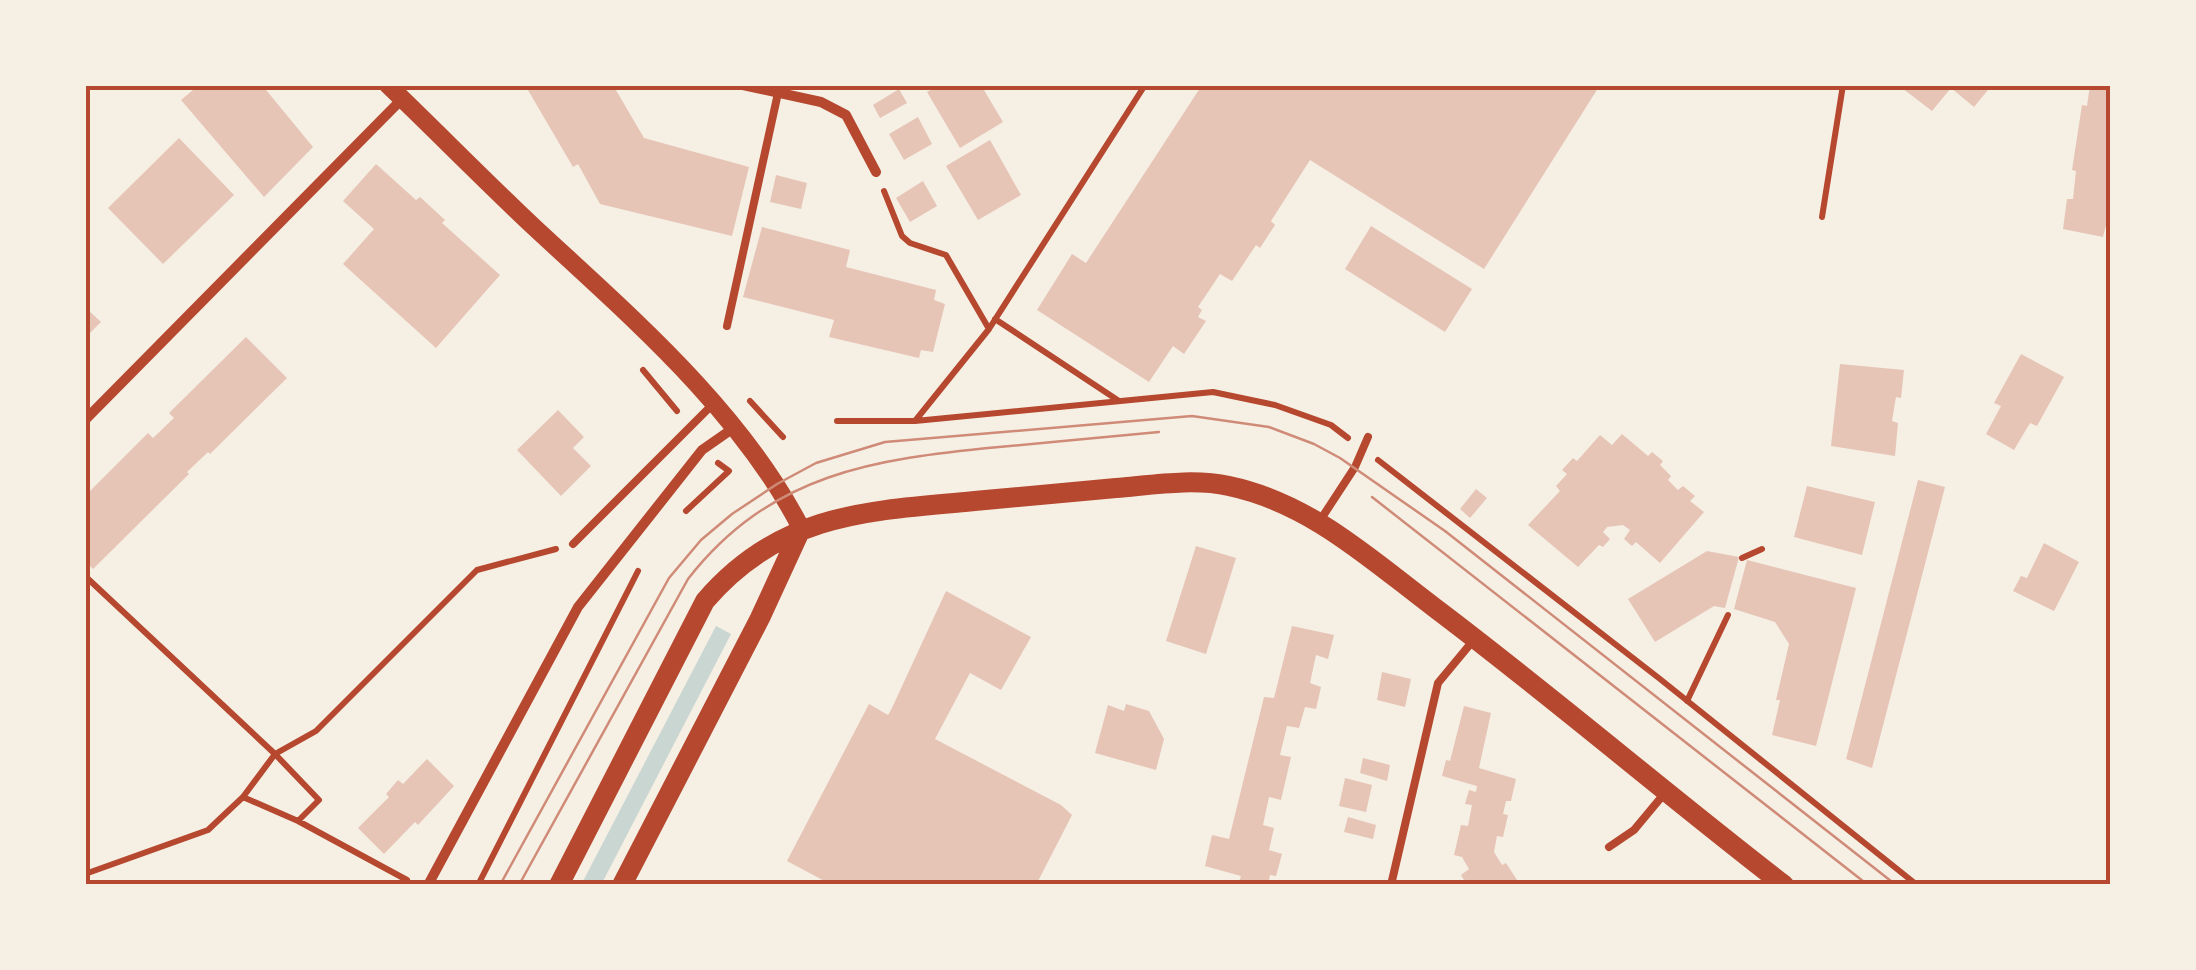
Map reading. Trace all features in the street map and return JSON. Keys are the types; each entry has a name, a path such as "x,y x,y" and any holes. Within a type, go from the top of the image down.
{"main road":[{"path":"559,885 706,600 726,576 801,528 870,511 1169,483 1227,485 1290,505 1320,521 1475,638 1784,885"},
{"path":"622,885 760,618 801,528"}],"street":[{"path":"388,85 714,402 777,484 801,528"},
{"path":"743,85 821,102 846,115 876,172"},
{"path":"85,420 402,99"},
{"path":"428,885 578,607 702,450 736,426"}],"lane":[{"path":"726,326 778,92"},
{"path":"573,544 714,402"},
{"path":"1320,521 1364,450 1368,436"},
{"path":"1391,885 1438,683 1475,638"},
{"path":"1609,846 1634,830 1667,791"}],"path":[{"path":"915,421 995,319 1145,85"},
{"path":"1822,217 1843,85"},
{"path":"876,172 902,236 910,243 946,255 988,329"},
{"path":"995,319 1120,402"},
{"path":"634,360 690,427"},
{"path":"837,421 915,421 1213,392 1275,405 1332,425 1687,700 1917,885"},
{"path":"678,519 729,471 702,450"},
{"path":"85,874 208,830 243,798 275,754 316,731 477,570 573,544"},
{"path":"1742,558 1762,549"},
{"path":"478,885 646,560"},
{"path":"85,576 319,800 298,822"},
{"path":"1687,700 1728,615"},
{"path":"243,798 298,822 416,885"}],"shaded area":[{"path":"716,626 731,634 601,885 581,885"}],"building":[{"path":"199,85 262,85 313,147 264,197 181,100"},
{"path":"525,85 613,85 644,138 749,167 732,236 600,204 578,164 573,167"},
{"path":"939,85 981,85 1003,122 960,148 927,92"},
{"path":"1202,85 1600,85 1484,269 1310,160 1271,221 1275,225 1260,248 1256,245 1232,281 1220,274 1198,307 1202,310 1198,317 1206,321 1184,354 1173,346 1149,382 1037,310 1072,254 1086,263"},
{"path":"1898,85 1947,85 1951,88 1932,111"},
{"path":"1992,85 1974,107 1951,88"},
{"path":"2090,85 2111,85 2111,222 2107,221 2103,237 2063,229 2067,199 2073,199 2076,171 2072,170 2082,105 2087,106"},
{"path":"899,89 907,103 880,118 873,105"},
{"path":"918,117 932,144 904,160 889,134"},
{"path":"179,138 234,195 163,264 108,208"},
{"path":"990,140 1021,195 978,220 946,166"},
{"path":"376,164 416,200 420,197 445,220 442,223 500,275 436,348 343,264 374,229 343,201"},
{"path":"776,175 807,183 801,209 770,202"},
{"path":"923,181 937,206 910,222 896,198"},
{"path":"1371,226 1472,289 1445,332 1345,269"},
{"path":"762,227 850,250 846,267 936,290 934,300 945,304 933,352 921,350 919,358 829,337 834,320 743,297"},
{"path":"85,307 101,322 85,338"},
{"path":"246,337 287,378 187,472 93,569 85,561 85,496 148,433 153,438 174,418 169,413"},
{"path":"2021,354 2064,377 2037,426 2030,423 2014,450 1986,434 2001,406 1994,403"},
{"path":"1840,364 1904,370 1901,398 1896,397 1892,421 1898,423 1895,456 1831,446"},
{"path":"558,410 584,437 573,448 591,466 561,496 517,450"},
{"path":"1622,434 1648,456 1652,452 1663,461 1660,465 1671,476 1668,480 1678,490 1683,486 1695,496 1690,501 1704,512 1660,563 1636,542 1632,546 1624,539 1630,530 1623,525 1607,527 1603,532 1610,539 1578,567 1528,525 1560,491 1556,486 1567,474 1562,470 1573,458 1577,461 1600,435 1612,445"},
{"path":"1918,480 1945,487 1872,768 1846,759"},
{"path":"1807,486 1875,502 1862,555 1794,537"},
{"path":"1476,489 1487,498 1470,518 1460,509"},
{"path":"2044,543 2079,562 2054,611 2013,591 2021,576 2027,578"},
{"path":"1196,546 1236,558 1206,654 1166,641"},
{"path":"1707,551 1739,557 1725,608 1714,606 1655,642 1628,599"},
{"path":"1747,560 1856,588 1816,746 1772,735 1789,644 1775,622 1734,609"},
{"path":"946,591 1031,637 1001,690 970,673 935,739 1061,805 1072,815 1036,885 832,885 787,861 869,704 888,715 891,710"},
{"path":"1292,626 1334,635 1328,659 1316,655 1310,683 1321,687 1316,709 1305,707 1299,728 1287,726 1280,755 1291,757 1281,800 1269,797 1263,825 1274,828 1269,850 1282,854 1276,876 1270,875 1268,885 1252,885 1239,882 1241,876 1205,866 1212,835 1229,839 1264,697 1274,698"},
{"path":"1382,672 1411,679 1405,707 1377,700"},
{"path":"1126,704 1149,711 1164,739 1156,770 1095,753 1108,705 1124,711"},
{"path":"1464,706 1491,713 1479,768 1516,779 1503,814 1508,815 1503,837 1497,836 1494,852 1502,865 1506,863 1519,883 1516,885 1467,885 1461,875 1469,869 1462,857 1454,855 1461,825 1468,826 1472,805 1465,804 1469,790 1476,792 1477,786 1442,776 1446,760 1450,761"},
{"path":"1363,758 1390,765 1387,781 1360,773"},
{"path":"427,759 454,786 384,854 358,828 389,797 386,794 398,780 403,784"},
{"path":"1345,778 1372,785 1366,812 1339,806"},
{"path":"1348,817 1376,825 1373,839 1344,832"}],"tram line":[{"path":"500,885 669,578 701,540 732,514 816,463 885,442 1192,416 1269,427 1340,458 1445,531 1896,885"},
{"path":"519,885 688,579 720,543 754,515 790,494 868,466 953,452 1159,432"},
{"path":"1372,497 1868,885"}]}
